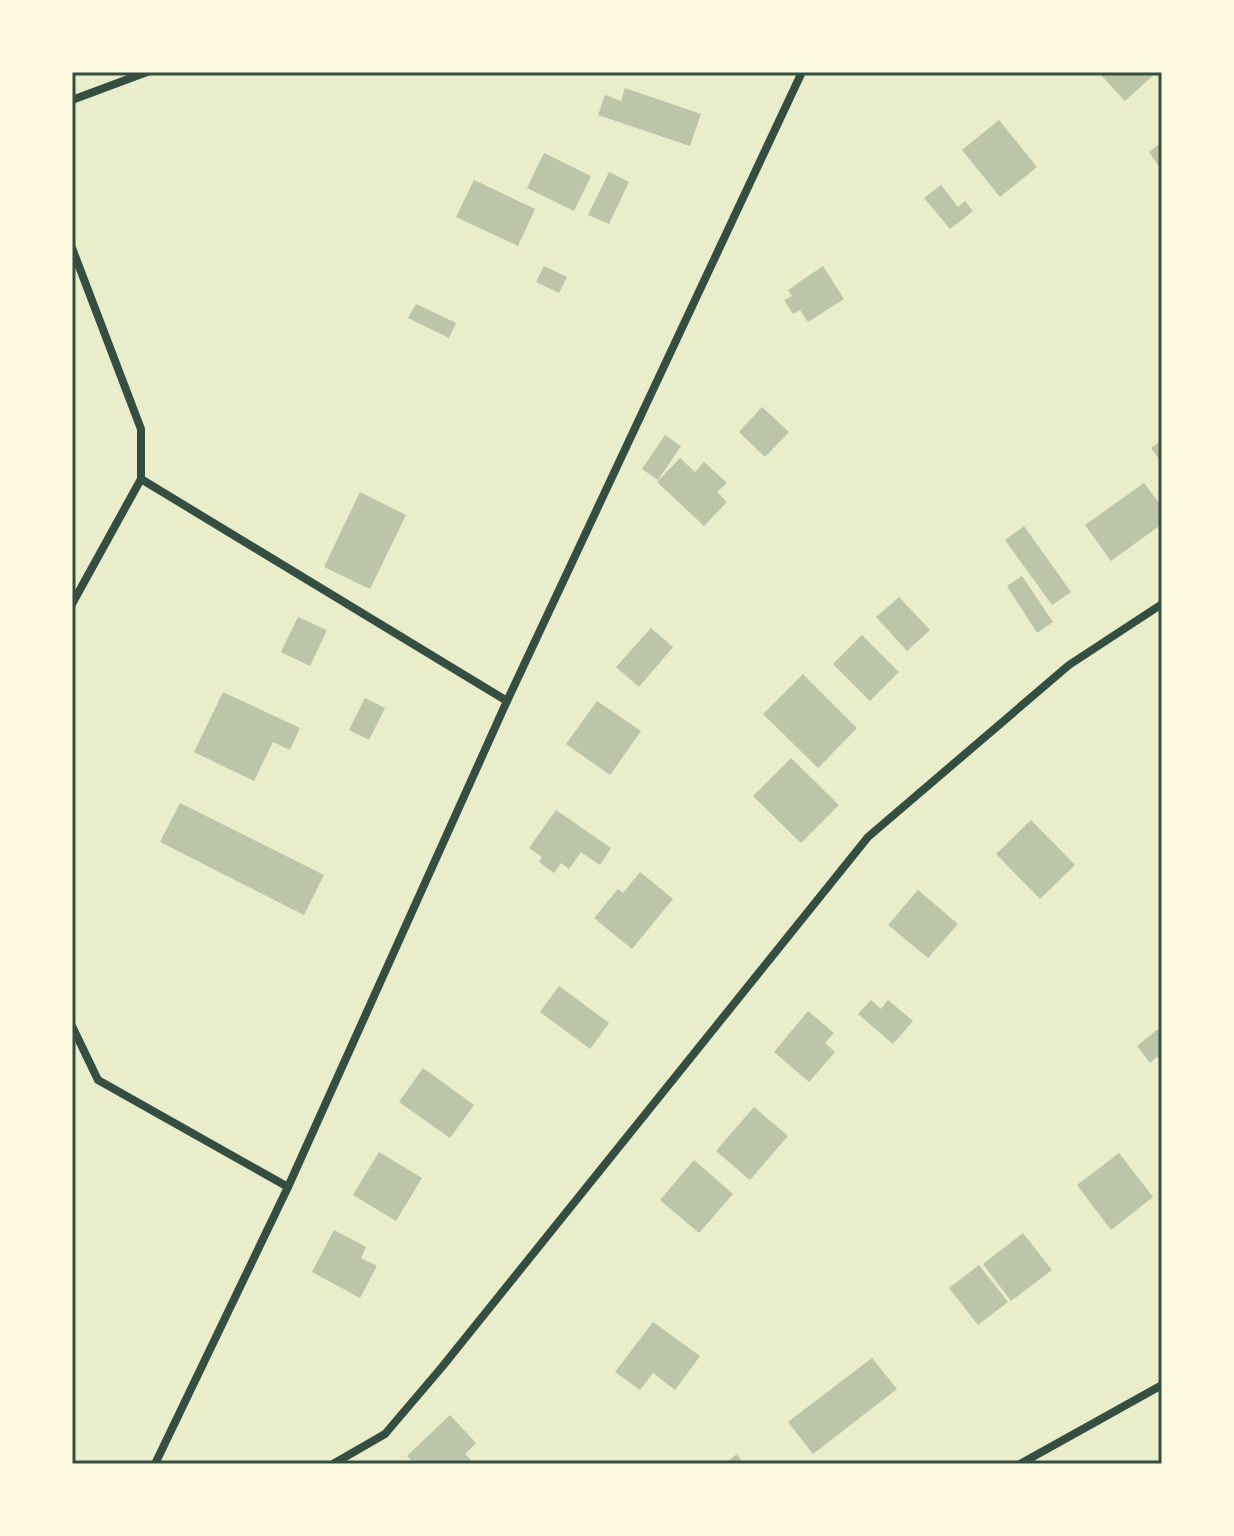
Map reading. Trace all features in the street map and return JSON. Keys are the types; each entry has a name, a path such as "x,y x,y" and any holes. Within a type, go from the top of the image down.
{"street":[{"path":"72,100 147,72"},
{"path":"155,1464 288,1187 507,701 802,72"},
{"path":"72,248 141,429 141,479 72,604"},
{"path":"141,479 507,701"},
{"path":"333,1464 385,1434 868,837 1069,665 1162,604"},
{"path":"72,1026 98,1080 288,1187"},
{"path":"1020,1464 1162,1385"}],"building":[{"path":"1098,72 1157,72 1125,101"},
{"path":"625,88 701,114 690,146 598,115 605,95 621,101"},
{"path":"999,120 1037,167 1000,197 962,150"},
{"path":"1162,142 1162,171 1149,152"},
{"path":"544,153 591,176 574,211 527,188"},
{"path":"609,172 629,182 609,224 588,215"},
{"path":"474,180 535,209 518,246 456,217"},
{"path":"941,185 958,207 965,201 973,211 950,229 924,198"},
{"path":"544,266 567,277 559,293 536,282"},
{"path":"823,266 844,299 808,322 800,310 793,314 784,300 792,296 788,290"},
{"path":"416,304 456,323 449,338 408,318"},
{"path":"762,407 789,432 765,457 739,432"},
{"path":"665,435 681,446 658,480 642,469"},
{"path":"1162,440 1162,463 1151,448"},
{"path":"680,458 695,472 704,462 727,483 717,492 727,502 704,526 657,482"},
{"path":"1144,483 1162,507 1162,524 1111,561 1085,525"},
{"path":"360,492 406,515 370,589 324,567"},
{"path":"1024,526 1071,592 1052,605 1005,540"},
{"path":"1022,576 1053,622 1037,633 1007,586"},
{"path":"899,597 930,630 907,651 876,617"},
{"path":"298,617 327,630 310,666 281,652"},
{"path":"651,628 673,647 639,687 616,667"},
{"path":"862,635 899,672 870,701 833,664"},
{"path":"803,674 857,728 818,768 763,714"},
{"path":"223,692 300,728 290,750 273,742 254,781 194,752"},
{"path":"365,698 385,708 369,740 349,730"},
{"path":"597,701 641,731 610,775 566,744"},
{"path":"791,758 839,805 801,843 753,796"},
{"path":"180,803 324,875 304,915 160,842"},
{"path":"556,810 611,848 600,865 581,852 569,869 561,863 554,873 539,862 542,857 529,848"},
{"path":"1031,820 1075,865 1040,899 996,854"},
{"path":"640,872 673,899 632,949 594,918 618,889 623,893"},
{"path":"918,890 958,924 928,958 888,925"},
{"path":"559,986 609,1023 590,1049 540,1012"},
{"path":"871,1000 881,1009 888,1000 913,1021 893,1044 858,1014"},
{"path":"808,1011 834,1033 825,1043 835,1052 809,1082 774,1052"},
{"path":"1158,1029 1162,1034 1162,1063 1157,1057 1150,1063 1137,1046"},
{"path":"423,1068 474,1105 450,1138 399,1102"},
{"path":"754,1107 788,1136 750,1180 716,1151"},
{"path":"379,1152 422,1178 396,1221 353,1195"},
{"path":"1119,1153 1153,1197 1111,1230 1077,1185"},
{"path":"694,1160 733,1194 699,1233 660,1200"},
{"path":"334,1230 366,1247 361,1258 377,1266 360,1298 312,1272"},
{"path":"1023,1233 1052,1270 1011,1301 983,1264"},
{"path":"979,1265 1008,1302 978,1325 949,1288"},
{"path":"653,1322 700,1356 675,1390 653,1373 640,1390 615,1372"},
{"path":"872,1358 897,1389 813,1454 788,1422"},
{"path":"450,1415 476,1443 465,1454 473,1462 414,1464 407,1456"},
{"path":"737,1454 744,1464 724,1464"}]}
